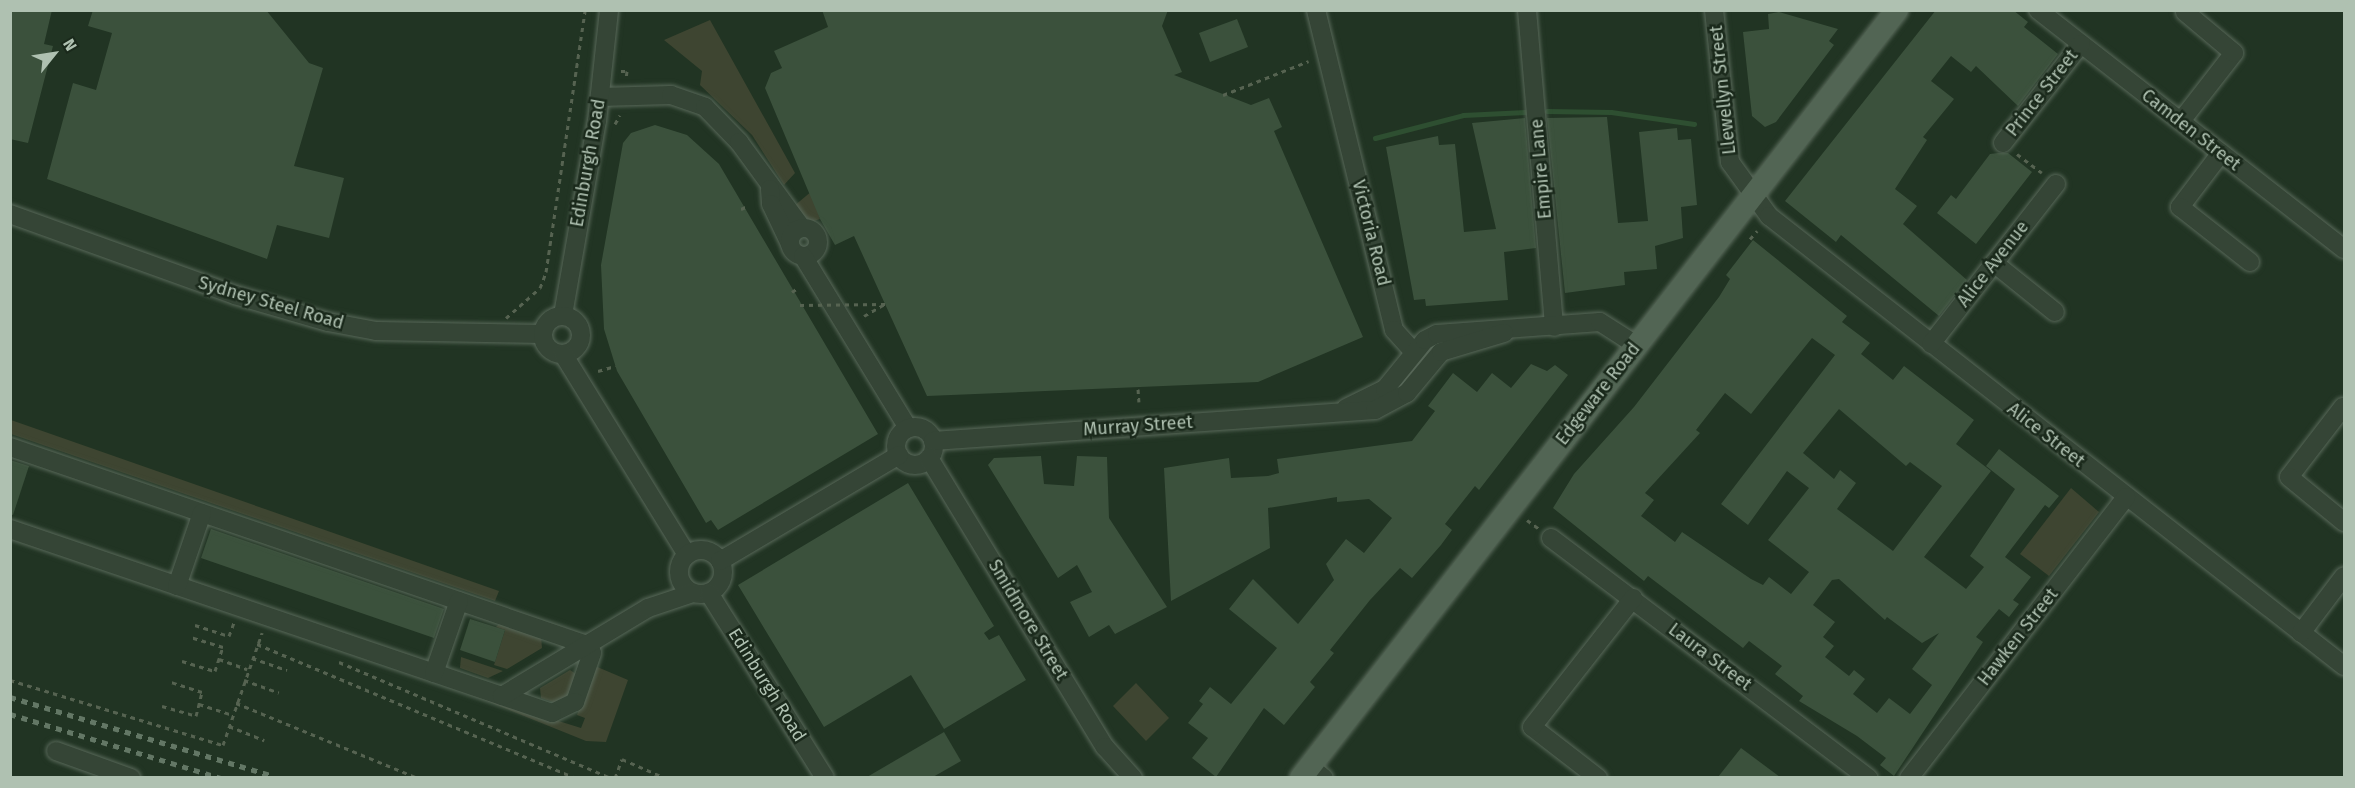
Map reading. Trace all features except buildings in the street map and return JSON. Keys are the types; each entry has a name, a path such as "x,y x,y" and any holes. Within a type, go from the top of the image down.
{"main road":[{"name":"Edgeware Road","path":"1311,774 1636,345 1753,199 1897,10"}],"street":[{"name":"Edinburgh Road","path":"562,315 600,97 609,10"},
{"name":"Victoria Road","path":"1316,10 1394,330 1414,352"},
{"name":"Empire Lane","path":"1527,10 1554,327"},
{"name":"Camden Street","path":"2038,10 2344,249"},
{"path":"2181,122 2234,53 2185,12"},
{"name":"Llewellyn Street","path":"1716,13 1731,162 1753,199"},
{"name":"Prince Street","path":"2003,143 2081,44"},
{"path":"600,97 671,95 705,108 739,142 770,189 802,228 815,233 818,242 815,251 797,250"},
{"path":"2221,153 2180,207 2250,262"},
{"name":"Alice Avenue","path":"1931,344 2056,184"},
{"path":"770,189 771,204 797,250 908,428"},
{"name":"Alice Street","path":"1753,199 1931,344 2344,666"},
{"name":"Sydney Steel Road","path":"10,214 235,295 328,321 376,331 542,334"},
{"path":"797,250 792,235 802,228"},
{"path":"1994,262 2055,312"},
{"path":"562,354 579,344 581,331 575,320 562,315 550,318 542,334 546,346 562,354 683,563"},
{"path":"1414,352 1437,334 1504,333 1606,323 1636,345"},
{"name":"Murray Street","path":"931,449 1392,405 1446,349 1504,333"},
{"name":"Murray Street","path":"1342,410 1385,389 1414,352"},
{"path":"2343,406 2289,477 2344,522"},
{"path":"908,428 921,428 931,449 914,465 899,455 896,443 908,428"},
{"path":"10,447 587,645 592,653 575,702 567,711 552,713 10,529"},
{"name":"Smidmore Street","path":"931,449 1104,747 1133,777"},
{"path":"720,561 899,455"},
{"name":"Hawken Street","path":"1909,777 2126,497"},
{"path":"177,586 202,513"},
{"name":"Laura Street","path":"1551,538 1868,777"},
{"path":"502,696 648,608 701,593 722,579 720,561 708,551 683,563 648,608"},
{"name":"Edinburgh Road","path":"683,563 825,777"},
{"path":"2301,633 2344,576"},
{"path":"1598,777 1532,728 1633,598"},
{"path":"434,673 459,601"},
{"path":"56,751 131,777"}],"path":[{"path":"506,334 506,314 540,288 546,272 585,10"},
{"path":"1223,94 1309,61"},
{"path":"577,67 586,68"},
{"path":"619,70 627,71"},
{"path":"2003,143 2056,184"},
{"path":"741,208 748,206"},
{"path":"1750,239 1757,231"},
{"path":"792,292 798,288"},
{"path":"800,305 885,304 864,316"},
{"path":"598,370 615,366"},
{"path":"1138,389 1139,402"},
{"path":"1511,508 1551,538"},
{"path":"10,680 223,745 268,616"},
{"path":"195,625 220,633"},
{"path":"182,661 215,671 223,647 190,637"},
{"path":"257,644 576,777"},
{"path":"328,657 613,777 622,759 666,777"},
{"path":"252,658 287,670"},
{"path":"219,659 248,669"},
{"path":"244,680 279,693"},
{"path":"162,706 196,716 202,692 171,682"},
{"path":"236,703 418,777"},
{"path":"199,704 232,715"},
{"path":"229,726 264,740"}],"green space":[{"path":"710,20 795,173 784,185 752,135 700,85 702,71 664,40"},
{"path":"812,191 820,219 811,222 794,206"},
{"path":"11,420 499,591 495,601 11,434"},
{"path":"2071,488 2099,512 2049,576 2020,554"},
{"path":"501,622 541,636 542,648 507,669 494,665 505,630 496,627"},
{"path":"461,657 503,671 488,678 460,668"},
{"path":"595,666 628,680 606,742 586,741 465,692 581,728 585,718 577,715"},
{"path":"570,670 576,674 568,697 556,703 541,698 540,688"},
{"path":"1136,683 1169,718 1146,741 1113,706"}],"waterway":[{"path":"1547,111 1611,112 1694,124"},
{"path":"1375,138 1463,115 1526,112"}],"railway":[{"path":"10,697 273,776"},
{"path":"10,714 220,778"}]}
